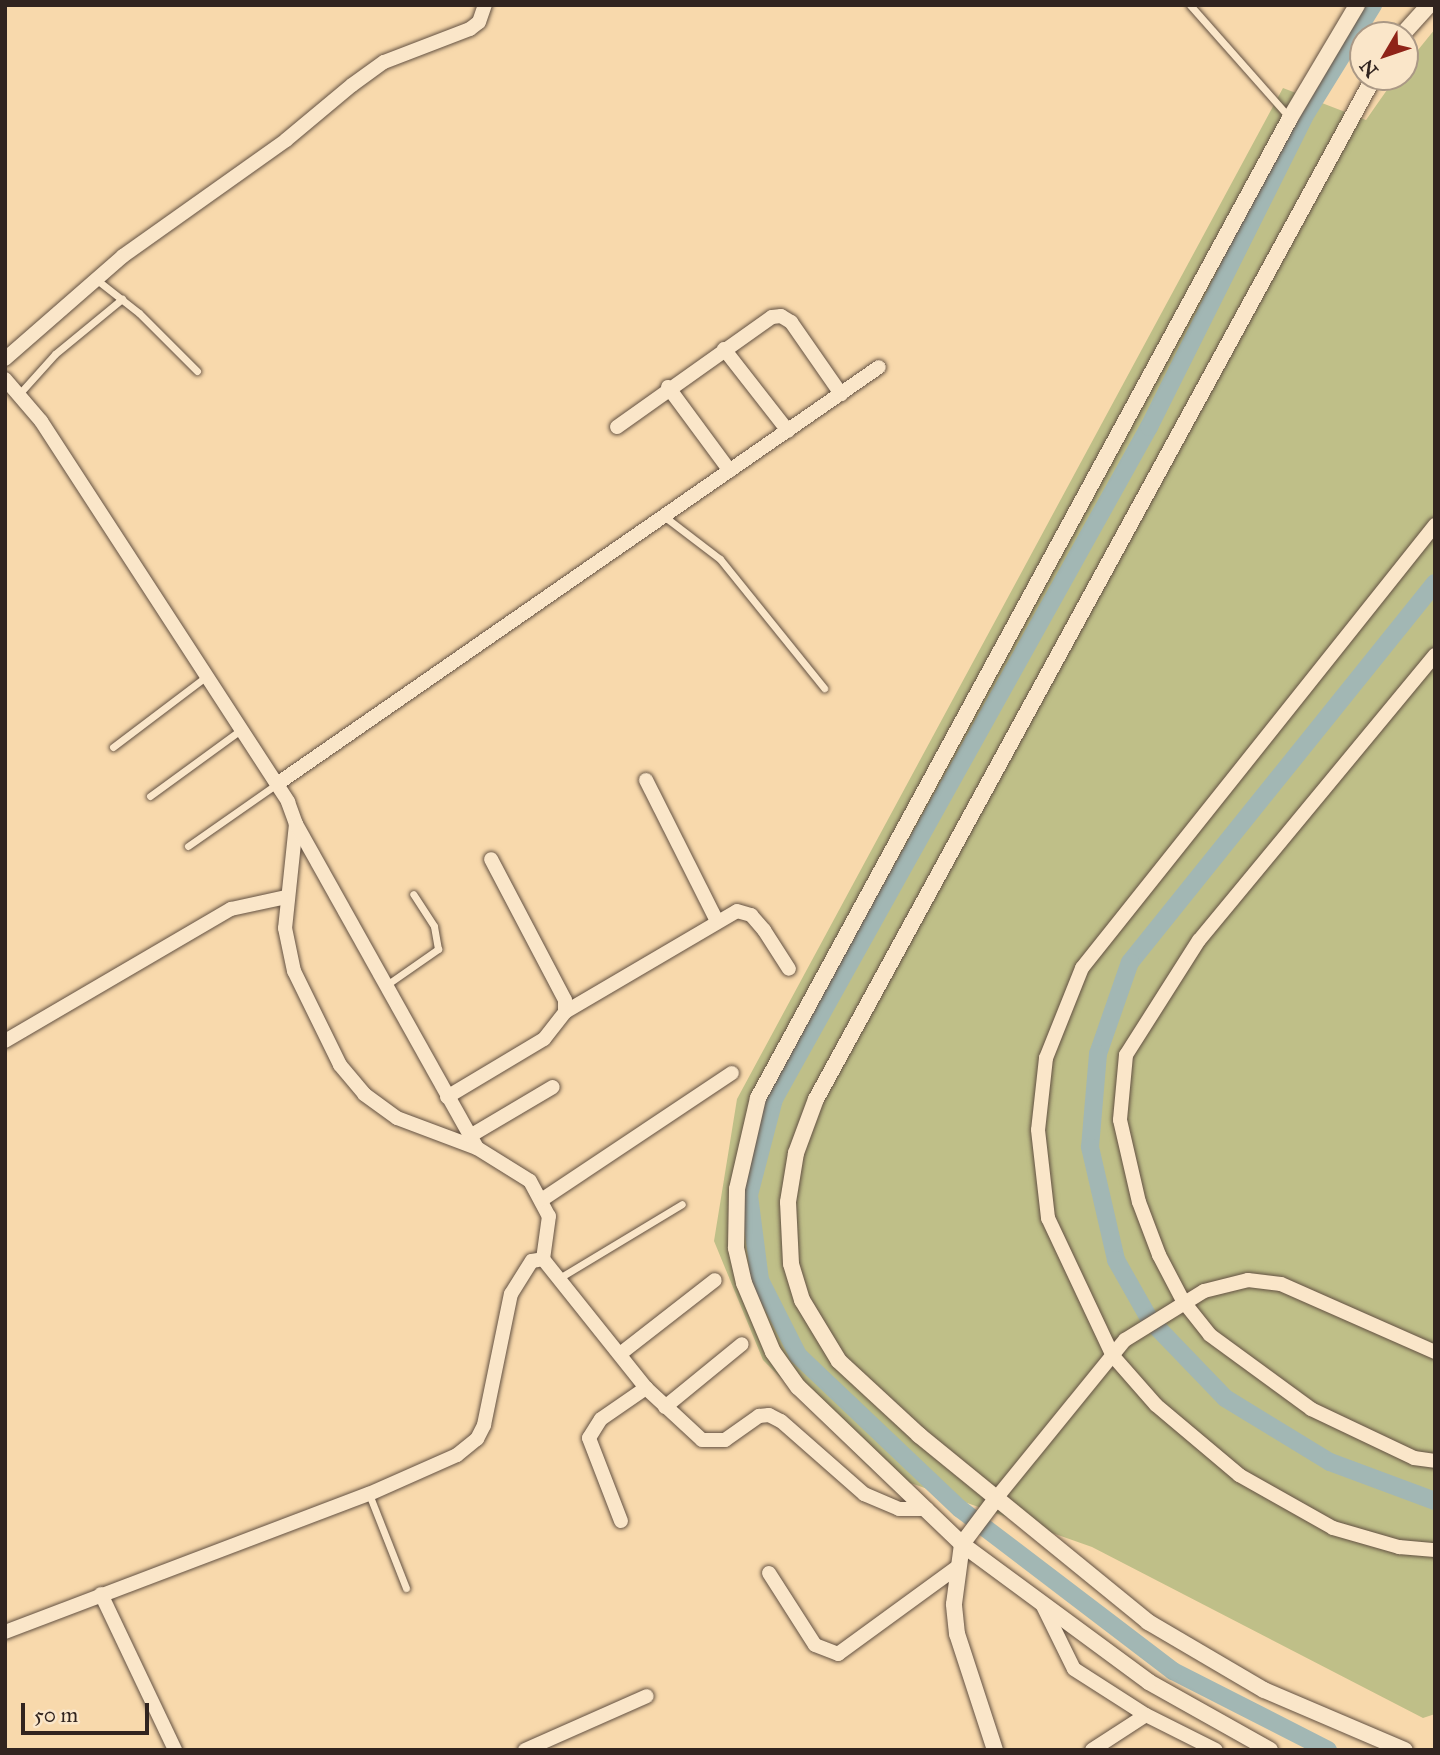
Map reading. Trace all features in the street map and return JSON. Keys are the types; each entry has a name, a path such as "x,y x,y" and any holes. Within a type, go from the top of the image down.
{"street":[{"path":"5,359 95,279 286,140 384,62 470,29 479,22 485,5"},
{"path":"1270,1750 1177,1700 1042,1604 927,1509 798,1387 773,1352 749,1294 736,1248 737,1189 758,1098 1290,118 1357,5"},
{"path":"1415,21 1429,5"},
{"path":"1366,91 816,1099 796,1153 788,1202 791,1264 802,1300 839,1361 919,1436 1147,1622 1264,1690 1405,1750"},
{"path":"617,427 668,387 764,321 781,316 791,322 841,394"},
{"path":"724,349 788,431"},
{"path":"277,784 878,368"},
{"path":"5,379 20,393 277,784 296,824 385,986 474,1142"},
{"path":"668,387 730,471"},
{"path":"1435,524 1082,968 1046,1058 1038,1130 1048,1218 1113,1356 1156,1405 1239,1475 1333,1528 1399,1546 1435,1550"},
{"path":"1435,655 1199,940 1126,1055 1120,1120 1139,1202 1177,1304 1210,1335 1311,1409 1414,1458 1435,1461"},
{"path":"646,780 717,921"},
{"path":"296,824 286,897 285,928 294,971 340,1065 364,1094 397,1118 474,1142 530,1181 549,1216 543,1259"},
{"path":"491,859 565,1000 565,1012"},
{"path":"5,1041 231,909 286,897"},
{"path":"447,1097 544,1039 565,1012 737,911 751,915 789,969"},
{"path":"542,1199 732,1073"},
{"path":"474,1142 553,1087"},
{"path":"543,1259 561,1277 646,1388 691,1433 712,1443 725,1440 759,1416 769,1415 781,1420 864,1494 899,1509 927,1509"},
{"path":"5,1632 369,1494 441,1463 478,1439 510,1294 532,1261 543,1259"},
{"path":"620,1354 715,1280"},
{"path":"995,1750 957,1634 957,1568 965,1539 1125,1340 1177,1304 1248,1280 1281,1284 1435,1352"},
{"path":"665,1407 743,1344"},
{"path":"621,1521 589,1438 601,1419 646,1388"},
{"path":"769,1573 815,1645 838,1654 957,1568"},
{"path":"101,1594 175,1750"},
{"path":"1042,1604 1063,1654 1074,1669 1146,1715 1216,1750"},
{"path":"526,1750 647,1696"},
{"path":"1092,1750 1146,1715"}],"lane":[{"path":"1190,5 1290,118"},
{"path":"95,279 122,299 197,371"},
{"path":"20,393 55,354 122,299"},
{"path":"665,517 720,559 824,688"},
{"path":"113,747 208,676"},
{"path":"150,796 242,729"},
{"path":"188,846 277,784"},
{"path":"385,986 438,949 439,939 413,894"},
{"path":"561,1277 682,1205"},
{"path":"369,1494 406,1588"}],"green space":[{"path":"1435,29 1435,1714 1423,1718 1092,1547 871,1469 763,1360 714,1241 737,1099 1283,88 1366,120 1386,91 1419,91 1419,49"}],"waterway":[{"path":"1328,1750 1173,1671 960,1509 798,1355 760,1280 749,1195 774,1099 1149,427 1307,112 1373,5"},
{"path":"1435,583 1130,962 1098,1054 1090,1147 1116,1260 1150,1320 1225,1398 1330,1462 1435,1501"}]}
